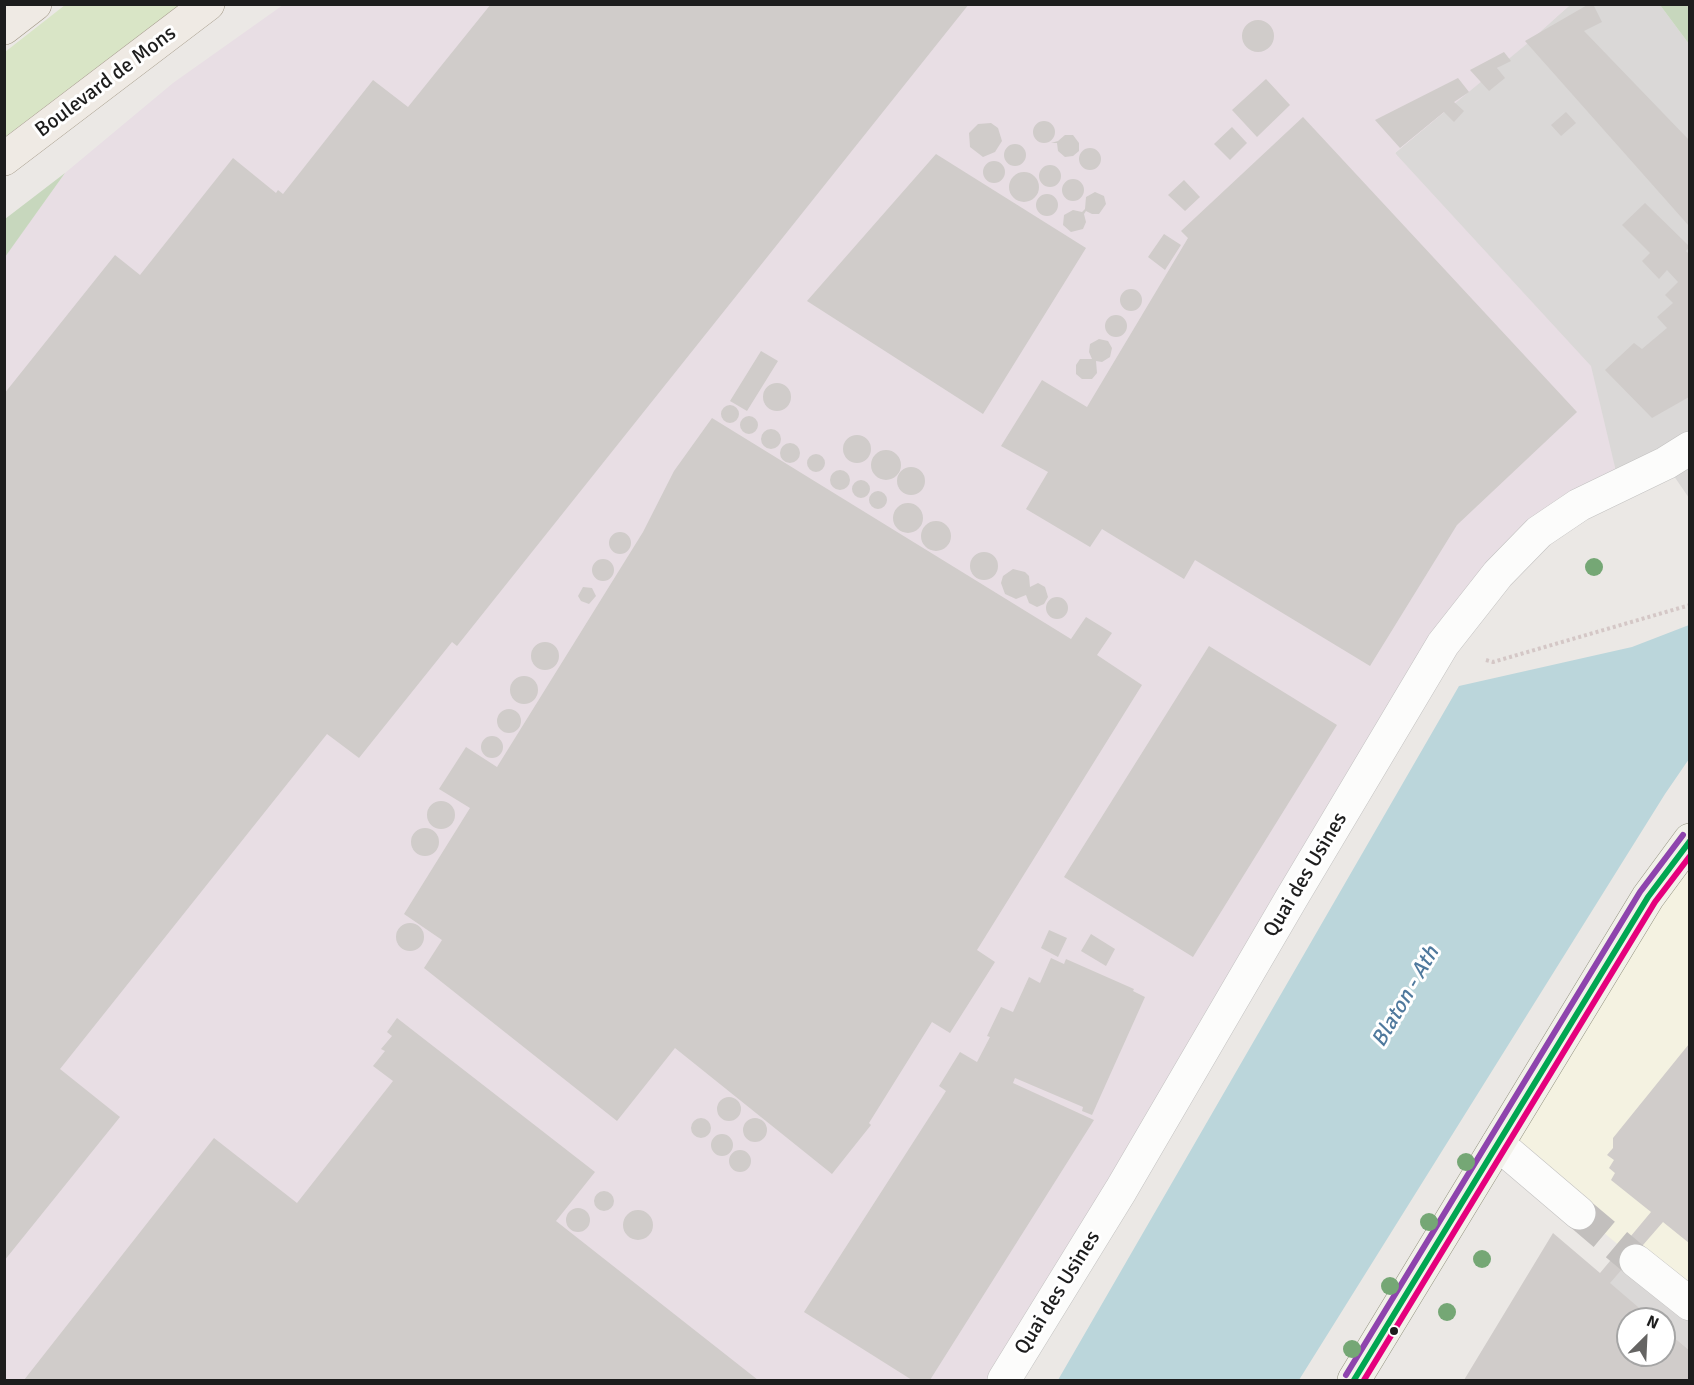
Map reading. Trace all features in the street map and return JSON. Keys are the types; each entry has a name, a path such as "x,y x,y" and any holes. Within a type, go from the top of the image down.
{"main road":[{"path":"4,28 35,4"},
{"name":"Boulevard de Mons","path":"4,159 208,4"}],"street":[{"name":"Quai des Usines","path":"1004,1380 1121,1190 1443,644 1497,574 1539,532 1579,505 1665,463 1689,448"},
{"path":"1354,1380 1648,897 1689,840"},
{"path":"1498,1144 1579,1213"},
{"path":"1636,1261 1689,1304"}],"path":[{"path":"1443,644 1492,662 1689,605"}],"shaded area":[{"path":"283,5 1570,5 1528,43 1395,153 1591,366 1619,484 1498,574 1004,1380 5,1380 4,257 65,173 173,83"},
{"path":"1570,5 1660,5 1689,44 1689,498 1665,463 1619,484 1395,153"},
{"path":"1689,840 1689,1304 1498,1144"},
{"path":"1622,1249 1689,1304 1689,1350 1676,1339 1676,1307 1636,1307 1600,1279"}],"green space":[{"path":"65,5 179,5 5,137 5,52"},
{"path":"1660,5 1689,5 1689,44"},
{"path":"65,173 5,257 5,219"}],"water":[{"name":"Blaton - Ath","path":"1689,625 1689,759 1299,1380 1058,1380 1459,686 1632,647"}],"building":[{"path":"491,4 969,4 457,646 452,642 359,758 327,734 60,1069 120,1117 4,1261 4,394 115,255 140,275 233,158 276,193 278,190 283,194 373,80 408,107"},
{"path":"1589,4 1593,4 1602,22 1584,31 1689,140 1689,226 1525,41"},
{"path":"1258,20 1269,25 1274,36 1269,47 1258,52 1247,47 1242,36 1247,25"},
{"path":"1504,52 1511,61 1497,68 1505,78 1489,91 1470,70"},
{"path":"1458,78 1469,92 1454,102 1464,111 1454,122 1444,112 1400,148 1375,120"},
{"path":"1266,79 1290,105 1257,137 1232,110"},
{"path":"1566,112 1576,123 1561,136 1551,125"},
{"path":"1303,117 1577,412 1457,525 1370,666 1195,560 1184,579 1102,529 1090,547 1026,509 1048,472 1001,446 1042,380 1087,407 1188,238 1181,231"},
{"path":"1044,121 1052,124 1055,132 1052,140 1044,143 1036,140 1033,132 1036,124"},
{"path":"991,123 998,128 1002,141 995,152 983,157 970,147 969,133 978,124"},
{"path":"1232,127 1247,143 1230,160 1214,144"},
{"path":"1065,135 1073,135 1079,143 1079,151 1073,156 1065,157 1058,151 1057,143 1051,143"},
{"path":"1015,144 1023,147 1026,155 1023,163 1015,166 1007,163 1004,155 1007,147"},
{"path":"1090,148 1098,151 1101,159 1098,167 1090,170 1082,167 1079,159 1082,151"},
{"path":"936,154 1086,248 983,414 807,301"},
{"path":"994,161 1002,164 1005,172 1002,180 994,183 986,180 983,172 986,164"},
{"path":"1050,165 1060,172 1061,176 1054,186 1050,187 1040,180 1039,176 1046,166"},
{"path":"1024,172 1030,173 1038,181 1038,193 1030,201 1024,202 1018,201 1010,193 1009,187 1010,181 1018,173"},
{"path":"1073,179 1081,182 1084,190 1081,198 1073,201 1065,198 1062,190 1065,182"},
{"path":"1184,180 1200,197 1185,211 1168,195"},
{"path":"1095,192 1104,196 1106,204 1099,214 1086,211 1084,214 1086,222 1083,229 1071,232 1063,225 1064,215 1073,210 1082,212 1085,209 1086,197"},
{"path":"1047,194 1055,197 1058,205 1055,213 1047,216 1039,213 1036,205 1039,197"},
{"path":"1645,203 1690,247 1686,251 1689,254 1689,397 1652,418 1605,370 1634,343 1642,349 1667,328 1657,317 1673,303 1665,295 1678,282 1667,270 1659,279 1642,261 1650,253 1622,225"},
{"path":"1164,234 1181,245 1165,270 1148,257"},
{"path":"1131,289 1141,296 1142,300 1135,310 1131,311 1121,304 1120,300 1127,290"},
{"path":"1116,315 1124,318 1127,326 1124,334 1116,337 1108,334 1105,326 1108,318"},
{"path":"1099,339 1108,341 1112,348 1110,357 1102,362 1096,361 1097,373 1092,379 1082,379 1076,374 1076,365 1080,359 1092,359 1089,352 1090,344"},
{"path":"761,351 778,361 747,411 730,401"},
{"path":"777,383 787,387 791,397 787,407 777,411 767,407 763,397 767,387"},
{"path":"726,405 734,405 739,410 737,421 726,423 721,418 721,410"},
{"path":"749,416 755,419 758,425 755,431 749,434 743,431 740,425 743,419"},
{"path":"712,418 1071,639 1086,617 1112,633 1097,655 1142,685 977,950 995,962 950,1033 932,1022 869,1123 871,1125 832,1174 675,1048 617,1121 424,968 442,940 404,914 470,808 439,789 466,747 497,767 643,532 674,471"},
{"path":"771,429 778,432 781,439 778,446 771,449 764,446 761,439 764,432"},
{"path":"857,435 867,439 871,449 867,459 857,463 847,459 843,449 847,439"},
{"path":"790,443 797,446 800,453 797,460 790,463 783,460 780,453 783,446"},
{"path":"886,450 896,455 901,465 896,475 886,480 876,475 871,465 876,455"},
{"path":"812,454 820,454 825,459 823,470 812,472 807,467 807,459"},
{"path":"911,467 921,471 925,481 921,491 911,495 901,491 897,481 901,471"},
{"path":"840,470 847,473 850,480 847,487 840,490 833,487 830,480 833,473"},
{"path":"857,480 865,480 870,485 868,496 857,498 852,493 852,485"},
{"path":"874,491 882,491 887,496 885,507 874,509 869,504 869,496"},
{"path":"908,503 919,507 923,518 919,529 908,533 897,529 893,518 897,507"},
{"path":"936,521 947,525 951,536 947,547 936,551 925,547 921,536 925,525"},
{"path":"620,532 628,535 631,543 628,551 620,554 612,551 609,543 612,535"},
{"path":"984,552 994,556 998,566 994,576 984,580 974,576 970,566 974,556"},
{"path":"603,559 611,562 614,570 611,578 603,581 595,578 592,570 595,562"},
{"path":"1013,569 1025,572 1029,576 1030,587 1038,583 1045,587 1048,597 1044,604 1037,607 1029,603 1026,595 1016,599 1005,594 1001,583 1003,576"},
{"path":"583,587 592,588 596,596 589,604 581,601 578,596"},
{"path":"1057,597 1065,600 1068,608 1065,616 1057,619 1049,616 1046,608 1049,600"},
{"path":"545,642 555,646 559,656 555,666 545,670 535,666 531,656 535,646"},
{"path":"1209,646 1337,725 1193,957 1064,877"},
{"path":"524,676 534,680 538,690 534,700 524,704 514,700 510,690 514,680"},
{"path":"509,709 517,713 521,721 517,729 509,733 501,729 497,721 501,713"},
{"path":"492,736 502,743 503,747 496,757 492,758 482,751 481,747 488,737"},
{"path":"441,801 451,805 455,815 451,825 441,829 431,825 427,815 431,805"},
{"path":"425,828 435,832 439,842 435,852 425,856 415,852 411,842 415,832"},
{"path":"410,923 420,927 424,937 420,947 410,951 400,947 396,937 400,927"},
{"path":"1049,930 1067,938 1058,957 1041,948"},
{"path":"1091,934 1115,949 1106,966 1081,951"},
{"path":"1051,958 1064,964 1066,959 1134,989 1133,991 1145,997 1092,1115 1082,1111 1083,1107 1015,1078 1013,1083 1094,1120 930,1380 912,1380 804,1312 946,1091 939,1086 960,1052 977,1062 990,1037 987,1036 1001,1007 1013,1012 1029,977 1040,983"},
{"path":"397,1018 595,1172 556,1221 758,1380 24,1380 214,1138 297,1203 393,1081 373,1066 385,1051 381,1049 392,1036 387,1032"},
{"path":"1689,1044 1689,1243 1663,1222 1610,1283 1638,1307 1616,1307 1616,1367 1676,1367 1676,1339 1689,1350 1689,1380 1464,1380 1553,1233 1600,1273 1651,1212 1611,1180 1615,1173 1609,1168 1614,1160 1607,1155 1613,1148 1613,1138"},
{"path":"729,1097 738,1100 741,1109 738,1118 729,1121 720,1118 717,1109 720,1100"},
{"path":"701,1118 708,1121 711,1128 708,1135 701,1138 694,1135 691,1128 694,1121"},
{"path":"750,1118 760,1118 767,1125 767,1135 760,1142 750,1142 743,1135 743,1125"},
{"path":"722,1134 732,1141 733,1145 726,1155 722,1156 712,1149 711,1145 718,1135"},
{"path":"740,1150 748,1153 751,1161 748,1169 740,1172 732,1169 729,1161 732,1153"},
{"path":"604,1191 611,1194 614,1201 611,1208 604,1211 597,1208 594,1201 597,1194"},
{"path":"578,1208 583,1209 589,1215 589,1225 583,1231 578,1232 573,1231 567,1225 566,1220 567,1215 573,1209"},
{"path":"638,1210 649,1214 653,1225 649,1236 638,1240 627,1236 623,1225 627,1214"}],"tunnel":[{"path":"1579,1213 1636,1261"}],"transit line":[{"path":"1346,1375 1640,892 1683,835"},
{"path":"1354,1380 1648,897 1690,841"},
{"path":"1364,1380 1655,902 1690,856"}]}
